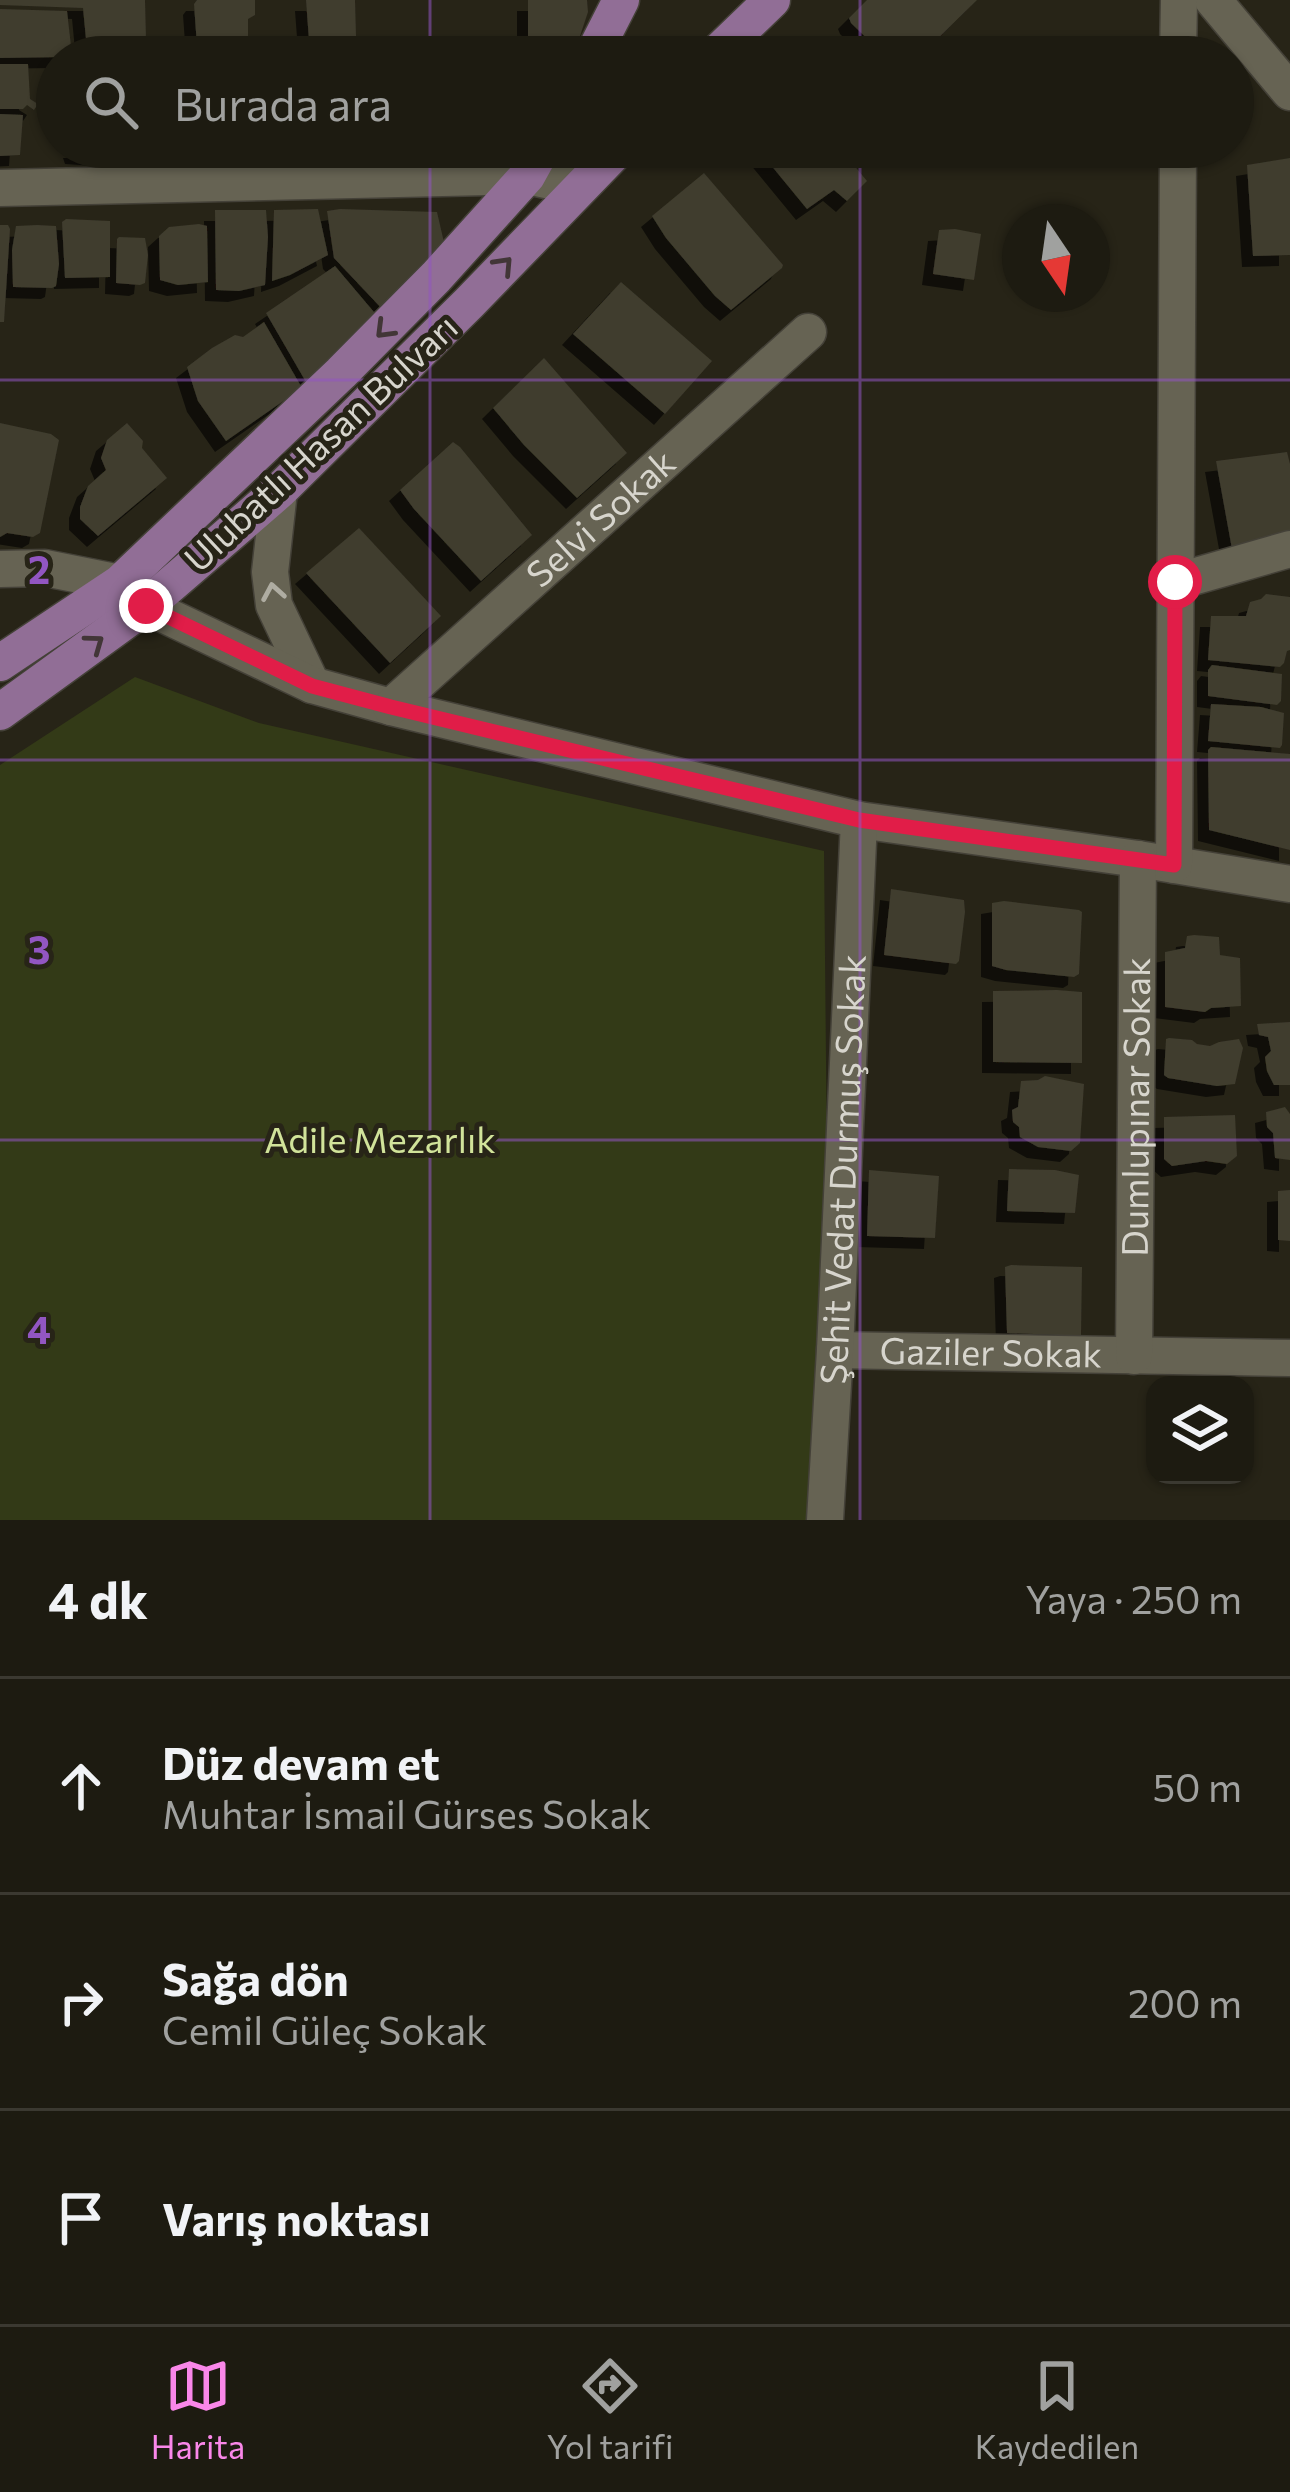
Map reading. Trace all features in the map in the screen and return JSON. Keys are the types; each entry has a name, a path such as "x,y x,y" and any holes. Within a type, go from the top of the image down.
{"main road":[{"path":"603,36 621,0"},
{"path":"735,36 772,0"},
{"name":"Ulubatlı Hasan Bulvarı","path":"0,712 133,594 436,277 530,168"},
{"name":"Ulubatlı Hasan Bulvarı","path":"0,663 133,594 279,491 598,168"}],"street":[{"path":"1178,36 1179,0"},
{"path":"1214,0 1245,36"},
{"path":"1254,46 1288,86"},
{"path":"0,188 412,168"},
{"path":"545,168 578,187"},
{"name":"Dumlupınar Sokak","path":"1134,1356 1156,862 1175,582 1178,168"},
{"name":"Selvi Sokak","path":"391,707 808,332"},
{"path":"279,491 270,572 274,605 312,686"},
{"path":"1175,582 1290,549"},
{"path":"0,569 45,568 133,594 312,686 391,707 859,820 1290,884"},
{"name":"Şehit Vedat Durmuş Sokak","path":"824,1520 859,820"},
{"name":"Gaziler Sokak","path":"835,1350 1290,1358"}],"green space":[{"name":"Adile Mezarlık","path":"135,677 259,723 824,851 829,1375 813,1520 0,1520 0,765"}],"building":[{"path":"0,0 145,0 146,36 86,36 83,8 0,5"},
{"path":"197,0 255,0 248,36 196,36"},
{"path":"306,0 355,0 356,36 309,36"},
{"path":"528,0 587,0 580,36 528,36"},
{"path":"867,0 977,0 940,36 864,36 849,18"},
{"path":"0,9 67,11 70,36 36,36 36,57 0,58"},
{"path":"0,64 28,64 30,99 36,107 0,109"},
{"path":"0,114 23,115 20,155 0,156"},
{"path":"1290,158 1290,255 1253,256 1247,168"},
{"path":"773,168 856,168 867,181 847,201 834,190 807,209"},
{"path":"704,173 783,265 731,310 652,216"},
{"path":"318,209 328,255 272,281 274,210"},
{"path":"215,210 266,210 265,285 216,290"},
{"path":"327,211 437,212 446,251 385,312 334,258"},
{"path":"110,221 110,277 65,278 62,222"},
{"path":"0,225 10,229 4,322 0,322"},
{"path":"16,226 56,226 56,286 13,287"},
{"path":"207,226 208,282 178,285 160,280 159,236 169,227"},
{"path":"939,230 981,234 974,280 933,274"},
{"path":"119,237 145,238 145,283 116,283"},
{"path":"335,266 379,318 306,382 266,313"},
{"path":"621,282 712,361 665,414 573,334"},
{"path":"264,322 302,388 226,441 198,401 187,367 212,348 235,335 243,337"},
{"path":"544,358 627,453 577,498 493,408"},
{"path":"0,423 59,440 40,533 33,537 7,533 0,537"},
{"path":"127,423 167,478 98,536 80,519 80,507 88,486 106,470 101,458 107,440"},
{"path":"453,442 532,535 481,581 400,490"},
{"path":"1287,452 1290,539 1232,549 1216,461"},
{"path":"359,528 441,616 390,663 306,573"},
{"path":"1266,594 1290,597 1290,650 1284,663 1280,667 1208,660 1211,616 1246,616 1250,602"},
{"path":"1212,665 1282,674 1281,701 1277,705 1208,696"},
{"path":"1211,704 1284,713 1282,745 1208,741"},
{"path":"1211,747 1290,754 1290,850 1209,830"},
{"path":"891,889 964,900 956,964 884,955"},
{"path":"992,903 1082,912 1079,974 992,966"},
{"path":"1187,936 1219,937 1220,955 1240,958 1241,1006 1205,1012 1165,1007 1165,952 1185,948"},
{"path":"993,991 1082,992 1082,1063 993,1062"},
{"path":"1290,1022 1290,1085 1274,1085 1265,1057 1271,1051 1268,1037 1259,1035 1257,1024"},
{"path":"1169,1038 1210,1046 1239,1039 1243,1048 1235,1084 1168,1078 1164,1075"},
{"path":"1045,1076 1084,1084 1080,1143 1071,1151 1038,1147 1020,1137 1013,1122 1021,1081"},
{"path":"1285,1107 1290,1114 1290,1160 1275,1158 1273,1133 1267,1127 1266,1112"},
{"path":"1235,1115 1237,1156 1227,1164 1206,1161 1172,1166 1164,1159 1164,1117"},
{"path":"1009,1169 1079,1175 1075,1213 1007,1211"},
{"path":"869,1170 939,1176 935,1238 867,1236"},
{"path":"1290,1190 1290,1241 1278,1240 1278,1191"},
{"path":"1005,1267 1082,1267 1081,1336 1007,1333"}],"route":[{"path":"146,606 312,686 391,707 859,820 1174,865 1175,582"}]}
